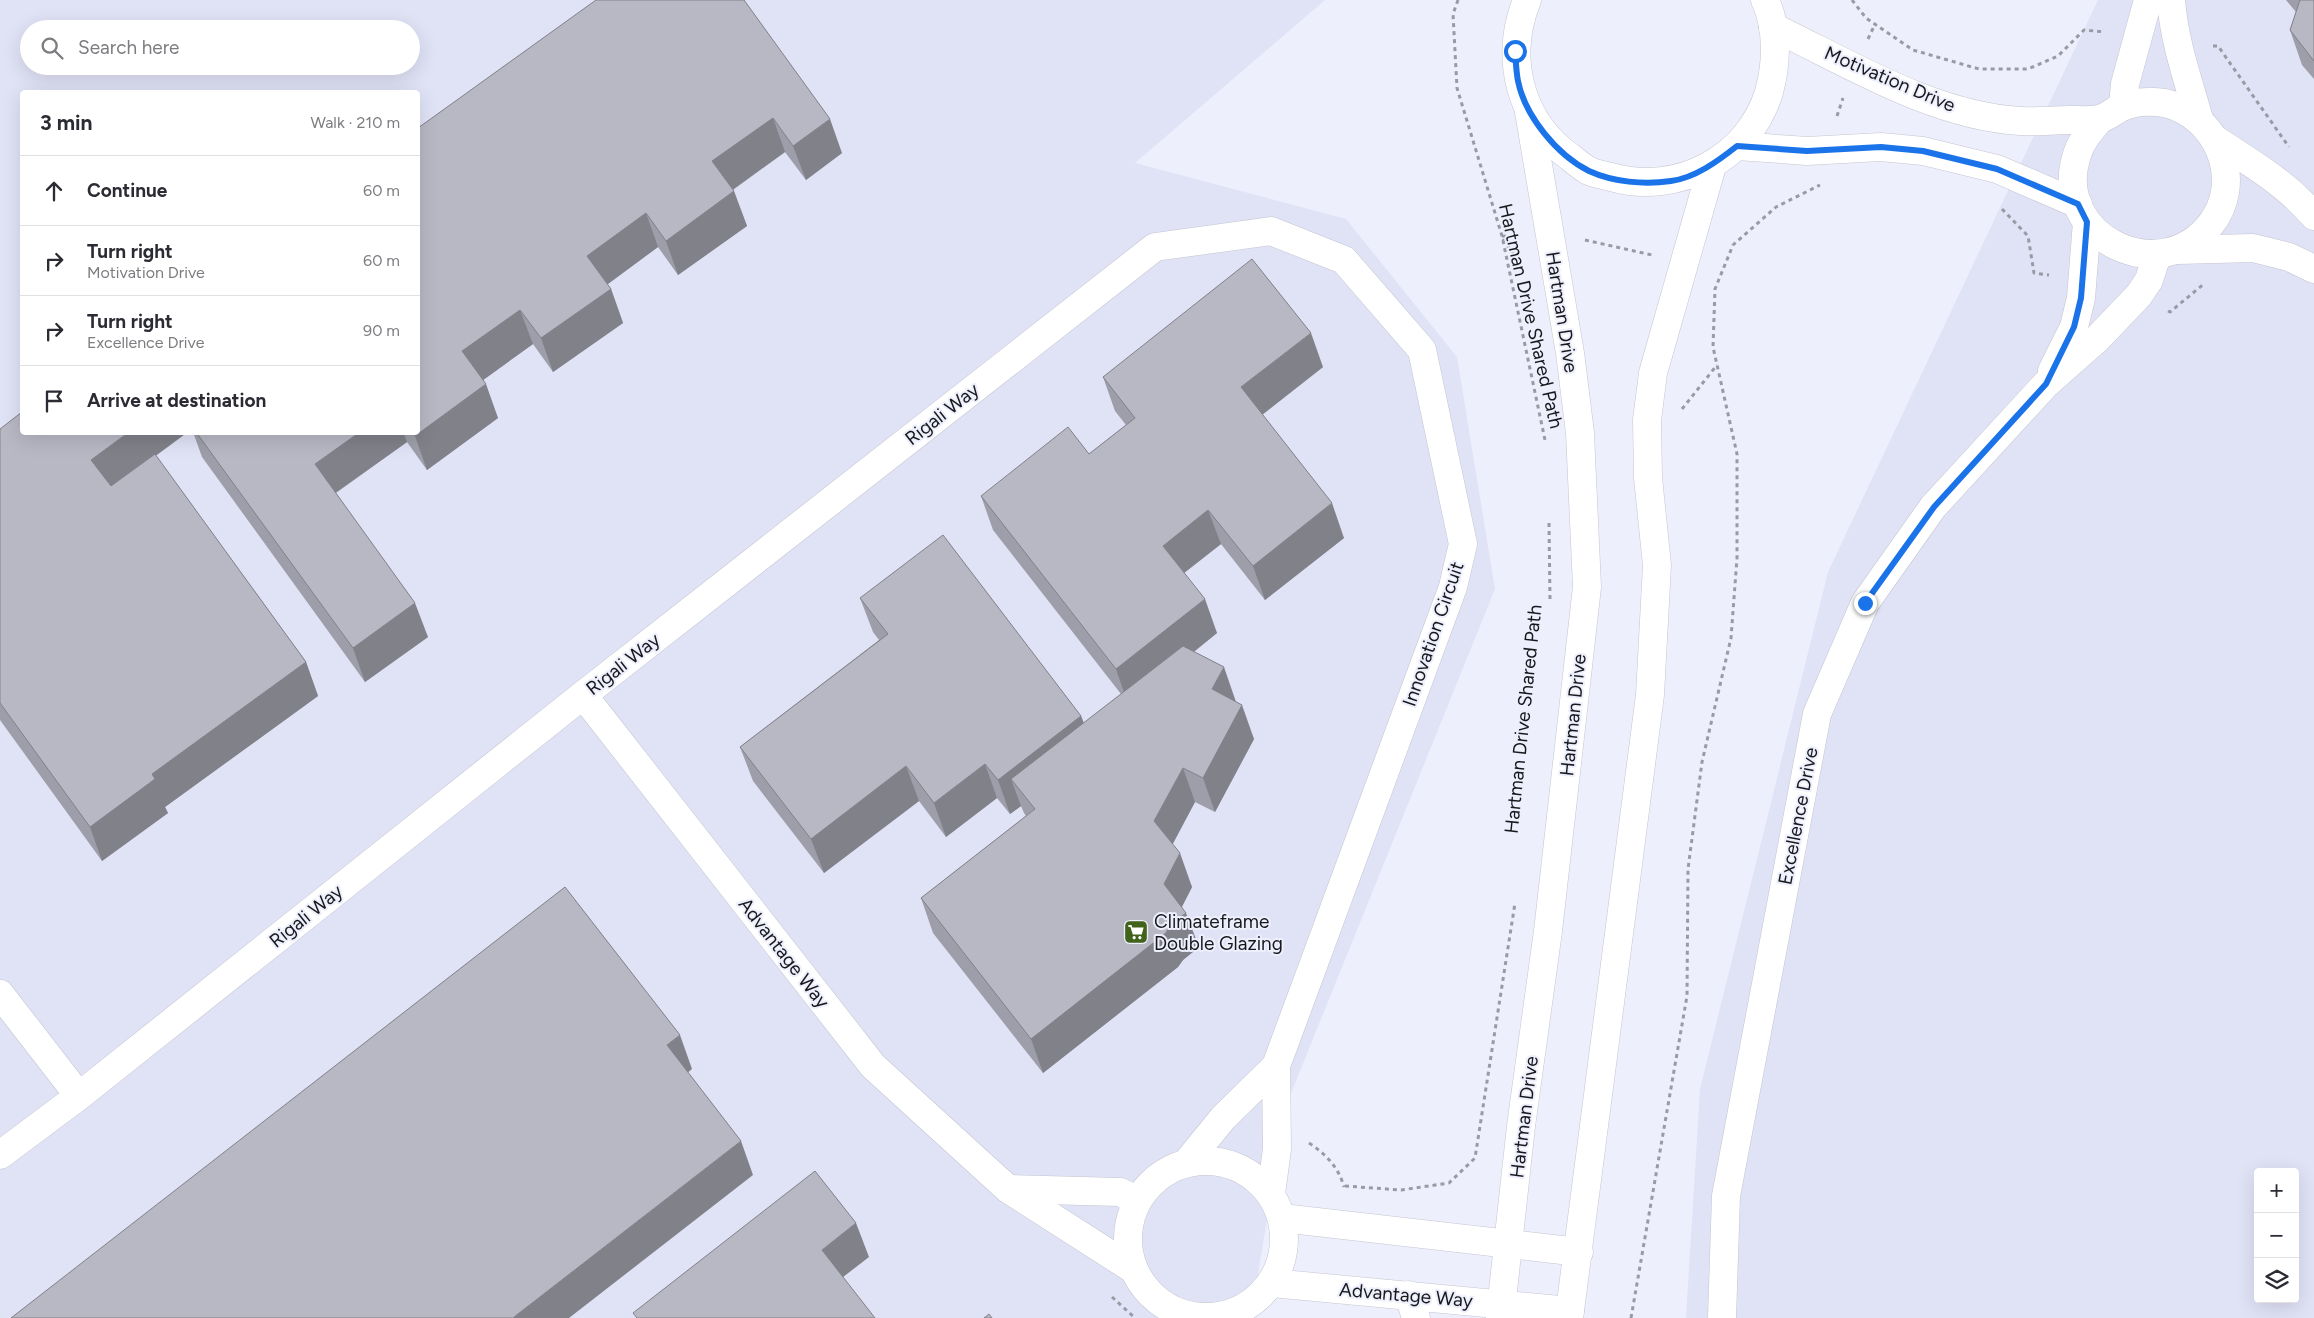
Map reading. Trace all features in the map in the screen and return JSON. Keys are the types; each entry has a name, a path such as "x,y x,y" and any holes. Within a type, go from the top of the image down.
{"street":[{"path":"1527,0 1519,19 1515,51 1518,82 1529,112 1554,146 1589,171 1630,183 1672,181 1712,166 1737,146 1763,111 1775,70 1768,7"},
{"path":"2148,0 2125,84 2111,113 2085,137 2076,158 2073,181 2082,213 2101,237 2118,248 2137,254 2253,248 2289,258 2314,269"},
{"path":"2171,0 2172,19 2177,41 2199,119"},
{"name":"Motivation Drive","path":"1768,7 1904,90 1952,109 2019,121 2111,113"},
{"path":"2111,113 2149,102 2176,106 2199,119 2216,140 2278,182 2303,203 2314,216"},
{"name":"Hartman Drive","path":"1501,1311 1521,1126 1548,931 1588,588 1580,433 1570,354 1529,112"},
{"path":"2167,253 2196,240 2212,224 2222,205 2226,175 2224,161 2216,140"},
{"path":"1737,146 1807,151 1881,147 1923,151 1997,169 2082,213"},
{"path":"1570,1315 1650,695 1657,564 1648,478 1647,420 1653,373 1712,166"},
{"name":"Excellence Drive","path":"2046,384 2074,327 2081,298 2082,213"},
{"name":"Rigali Way","path":"0,1155 79,1096 583,695 1155,246 1272,231"},
{"name":"Innovation Circuit","path":"1272,231 1344,260 1422,350 1463,544 1453,587 1276,1066 1277,1206"},
{"name":"Excellence Drive","path":"1722,1318 1726,1196 1817,714 1865,603 1934,507 2046,384 2097,339 2139,295 2167,253"},
{"name":"Advantage Way","path":"583,695 873,1066 1008,1189 1133,1269"},
{"path":"0,994 79,1096"},
{"name":"Innovation Circuit","path":"1188,1162 1223,1118 1276,1066"},
{"path":"1188,1162 1228,1162 1252,1174 1277,1206 1285,1236 1281,1264 1272,1283 1251,1310 1204,1318 1178,1315 1152,1295 1133,1269 1127,1242 1128,1226 1137,1200 1158,1175 1188,1162"},
{"path":"1008,1189 1120,1192 1137,1200"},
{"path":"1277,1206 1509,1244 1579,1252"},
{"name":"Advantage Way","path":"1272,1283 1413,1306 1570,1315"}],"path":[{"name":"Hartman Drive Shared Path","path":"1458,0 1453,14 1457,88 1502,236 1547,447"},
{"path":"1852,0 1866,18 1913,50 1979,68 2028,69 2058,56 2084,30 2138,36"},
{"path":"2177,41 2218,46 2290,148 2278,182"},
{"path":"1632,1318 1688,996 1688,870 1702,762 1731,638 1736,558 1737,454 1713,347 1715,289 1733,245 1776,207 1826,181"},
{"path":"2000,207 2028,236 2034,274 2082,278"},
{"path":"1502,236 1581,239 1650,255 1720,276"},
{"path":"2139,295 2170,312 2206,282"},
{"name":"Hartman Drive Shared Path","path":"1548,515 1550,602"},
{"path":"1344,1186 1401,1190 1449,1183 1475,1158 1516,900"}],"shaded area":[{"path":"0,0 1325,0 1135,163 1346,219 1457,357 1495,589 1285,1108 1251,1318 0,1318"},
{"path":"2098,0 2314,0 2314,1318 1686,1318 1700,1089 1828,572"}],"building":[{"path":"596,0 744,0 830,119 793,146 773,118 712,161 734,191 666,241 646,213 587,256 611,289 541,338 520,310 462,351 486,384 420,432 420,127"},
{"path":"2300,0 2314,0 2314,61 2290,30"},
{"path":"1252,259 1311,333 1241,387 1332,503 1253,566 1208,510 1163,546 1205,599 1116,669 981,496 1068,427 1089,454 1135,418 1103,377"},
{"path":"20,414 20,435 125,435 91,460 111,486 155,454 306,662 152,774 155,779 90,827 0,703 0,429"},
{"path":"198,435 356,435 315,464 415,603 353,648"},
{"path":"943,535 1081,716 998,780 985,764 934,803 906,766 811,839 740,747 888,634 860,598"},
{"path":"1183,646 1224,667 1212,689 1242,705 1203,778 1183,768 1154,821 1180,853 1164,884 1186,913 1170,925 1166,933 1031,1039 921,898 1035,809 1011,779"},
{"path":"565,887 680,1035 667,1045 741,1141 514,1318 11,1318"},
{"path":"815,1171 856,1223 822,1250 875,1318 637,1318 633,1313"},
{"path":"989,1314 992,1318 984,1318"}],"place":[{"name":"Climateframe Double Glazing","path":"1136,932"}],"route":[{"path":"1515,51 1518,82 1529,112 1554,146 1589,171 1630,183 1672,181 1712,166 1737,146 1807,151 1881,147 1923,151 1997,169 2078,204 2087,222 2081,298 2074,327 2046,384 1934,507 1865,603"}]}
